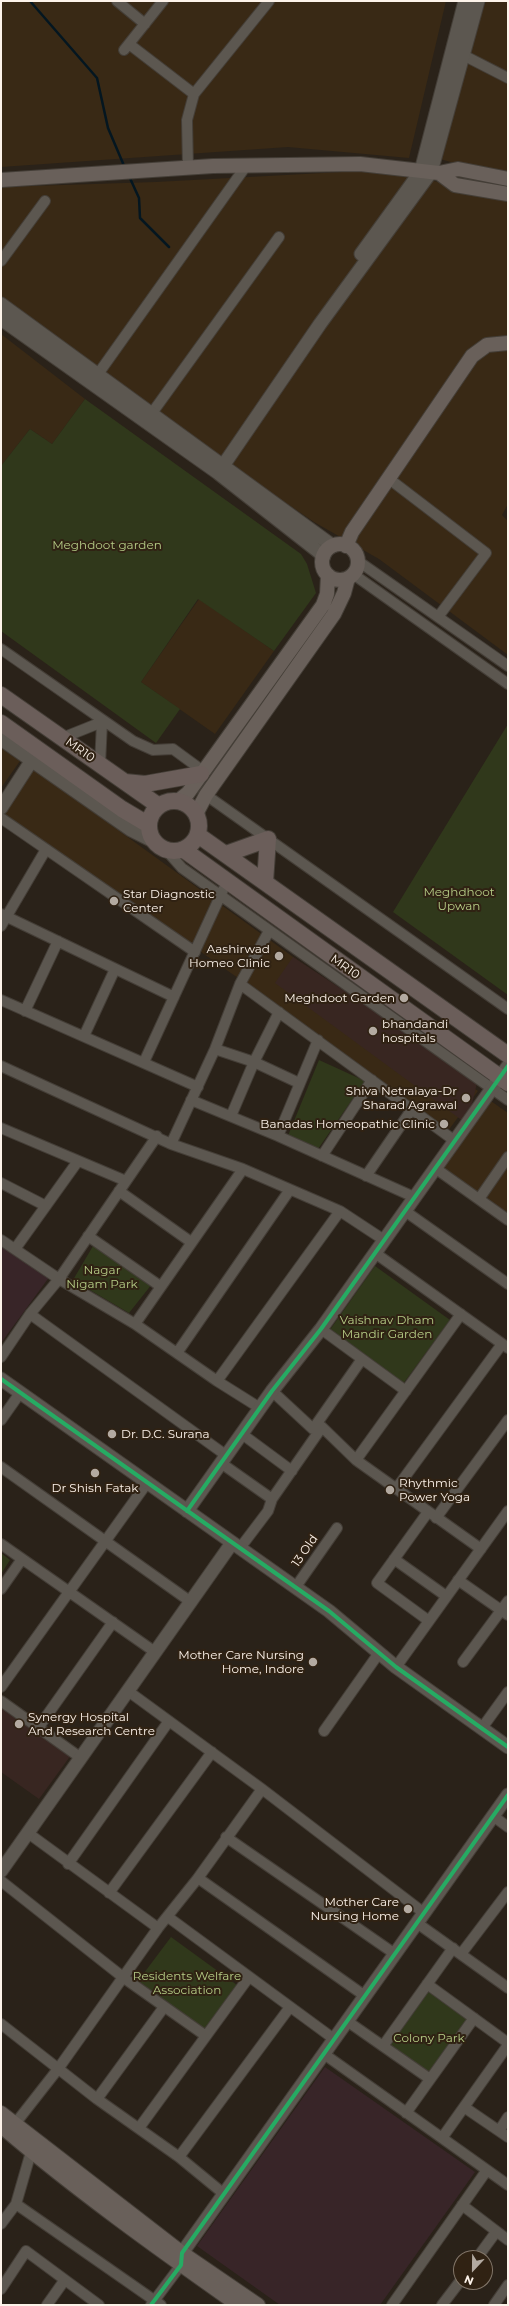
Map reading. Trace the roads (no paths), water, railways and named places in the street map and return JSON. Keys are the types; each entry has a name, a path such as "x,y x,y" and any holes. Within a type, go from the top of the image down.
{"main road":[{"path":"1,180 188,168 360,164 431,172 458,169 508,179"},
{"path":"431,172 455,185 508,194"},
{"path":"178,801 188,792 323,605 327,594 328,575 323,566 334,549 352,532 472,356 487,344 508,343"},
{"path":"196,814 206,795 334,614 353,571 355,552 334,549"},
{"path":"328,575 338,580 353,571"},
{"name":"MR10","path":"1,695 159,806"},
{"name":"MR10","path":"1,724 122,809 149,825"},
{"path":"124,782 145,784 202,773"},
{"path":"171,801 178,801 192,808 196,814 200,828 198,835 190,846 184,850 166,850 153,841 149,825 154,811 159,806 171,801"},
{"name":"MR10","path":"198,835 508,1055"},
{"path":"226,854 268,839 265,882"},
{"name":"MR10","path":"184,850 224,889 502,1079"},
{"path":"5,2122 31,2152 182,2259 258,2305"},
{"path":"5,2122 182,2259 238,2305"}],"street":[{"path":"117,1 145,24"},
{"path":"163,1 126,47 194,94"},
{"path":"188,168 187,120 194,94 269,1"},
{"path":"431,172 465,1"},
{"path":"217,467 320,324 379,237 431,172 478,1"},
{"path":"463,55 508,78"},
{"path":"98,374 246,166"},
{"path":"1,261 45,201"},
{"path":"152,413 279,237"},
{"path":"1,304 152,413 217,467"},
{"path":"1,319 334,549"},
{"path":"388,478 486,552 438,617"},
{"path":"353,571 438,617 508,666"},
{"path":"353,571 508,684"},
{"path":"1,649 102,722 133,741 153,750 173,749 202,773"},
{"path":"62,738 102,722"},
{"path":"100,765 102,722"},
{"path":"1,739 131,830 153,841"},
{"path":"1,808 32,760"},
{"path":"206,795 508,1009"},
{"path":"1,818 46,851 195,952"},
{"path":"166,850 182,868 224,889 269,931 502,1079 508,1100"},
{"path":"1,926 4,915 46,851"},
{"path":"144,1062 224,889"},
{"path":"4,915 174,997"},
{"path":"171,1144 215,1049 240,984 269,931"},
{"path":"25,1011 58,941"},
{"path":"84,1036 115,969"},
{"path":"240,984 455,1141"},
{"path":"1,1000 198,1087"},
{"path":"231,1116 254,1062 280,1012"},
{"path":"278,1136 318,1040"},
{"path":"215,1049 254,1062 299,1083"},
{"path":"1,1066 171,1144 243,1169 289,1191 340,1211 384,1240"},
{"path":"187,1511 272,1391 321,1329 405,1211 414,1196 502,1079"},
{"path":"322,1156 372,1080"},
{"path":"191,1100 278,1136 414,1196"},
{"path":"366,1176 412,1109"},
{"path":"1,1128 126,1181"},
{"path":"1,1357 30,1314 58,1279 156,1136"},
{"path":"479,1199 508,1157"},
{"path":"15,1250 78,1161"},
{"path":"435,1168 508,1220"},
{"path":"135,1324 160,1286 243,1169"},
{"path":"1,1183 46,1206"},
{"path":"119,1191 191,1242"},
{"path":"177,1353 289,1191"},
{"path":"217,1381 340,1211"},
{"path":"405,1211 508,1284"},
{"path":"88,1236 160,1286"},
{"path":"1,1240 58,1279 135,1324 217,1381 260,1408"},
{"path":"375,1252 505,1346 396,1489"},
{"path":"30,1314 224,1460 272,1499"},
{"path":"356,1460 461,1314"},
{"path":"321,1329 406,1391"},
{"path":"1,1871 191,1602 236,1546 268,1511 272,1499 292,1471 317,1428 362,1359"},
{"path":"1,1379 329,1611 396,1667 508,1747"},
{"path":"272,1391 356,1460 480,1549"},
{"path":"1,1420 20,1393"},
{"path":"436,1518 508,1420"},
{"path":"242,1434 292,1471"},
{"path":"1,1467 191,1602"},
{"path":"1,1687 147,1482"},
{"path":"396,1667 508,1511"},
{"path":"428,1512 377,1583 429,1621"},
{"name":"13 Old","path":"295,1588 337,1528"},
{"path":"1,1544 156,1652"},
{"path":"1,1589 22,1558"},
{"path":"394,1559 446,1596"},
{"path":"458,1580 505,1612"},
{"path":"463,1662 505,1612 508,1601"},
{"path":"38,1728 113,1622"},
{"path":"324,1731 379,1654"},
{"path":"128,1692 262,1789 421,1918 457,1951 507,1984"},
{"path":"482,1728 508,1692"},
{"path":"1,1701 80,1758"},
{"path":"68,1864 169,1721"},
{"path":"109,1893 212,1752"},
{"path":"5,2122 58,2069 158,1928 198,1878 226,1837 262,1789"},
{"path":"16,2204 156,2304 182,2259 224,2194 508,1795"},
{"path":"493,1816 508,1827"},
{"path":"28,1833 68,1864 158,1928"},
{"path":"226,1837 394,1954"},
{"path":"198,1878 365,1996"},
{"path":"1,1881 124,1978 206,2036"},
{"path":"383,2046 427,1984 508,1892"},
{"path":"168,1917 334,2039"},
{"path":"139,2128 249,1977"},
{"path":"427,1984 508,2044 442,2138"},
{"path":"179,2157 290,2006"},
{"path":"97,2099 164,2007"},
{"path":"406,2112 474,2018"},
{"path":"347,2021 430,2079"},
{"path":"1,2024 97,2099 179,2157 224,2194"},
{"path":"324,2054 508,2185"},
{"path":"464,2107 508,2137"},
{"path":"499,2131 508,2117"},
{"path":"1,2224 16,2204 31,2152"},
{"path":"392,2305 487,2170"},
{"path":"462,2205 508,2240"},
{"path":"483,2250 496,2232"},
{"path":"1,2289 26,2251 64,2281 99,2305"},
{"path":"47,2305 64,2281"},
{"path":"494,2305 508,2285"},
{"path":"442,2305 453,2290"}],"waterway":[{"path":"30,1 97,78 108,128 125,168"},
{"path":"129,176 139,198 140,218 169,247"}],"place":[{"name":"Star Diagnostic Center","path":"114,901"},
{"name":"Aashirwad Homeo Clinic","path":"279,956"},
{"name":"Meghdoot Garden","path":"404,998"},
{"name":"bhandandi hospitals","path":"373,1031"},
{"name":"Shiva Netralaya-Dr Sharad Agrawal","path":"466,1098"},
{"name":"Banadas Homeopathic Clinic","path":"444,1124"},
{"name":"Dr. D.C. Surana","path":"112,1434"},
{"name":"Dr Shish Fatak","path":"95,1473"},
{"name":"Rhythmic Power Yoga","path":"390,1490"},
{"name":"Mother Care Nursing Home, Indore","path":"313,1662"},
{"name":"Synergy Hospital And Research Centre","path":"19,1724"},
{"name":"Mother Care Nursing Home","path":"408,1909"}],"park label":[{"name":"Meghdoot garden","path":"107,545"},
{"name":"Meghdhoot Upwan","path":"459,899"},
{"name":"Nagar Nigam Park","path":"102,1277"},
{"name":"Vaishnav Dham Mandir Garden","path":"387,1327"},
{"name":"Residents Welfare Association","path":"187,1983"},
{"name":"Colony Park","path":"429,2038"}]}
